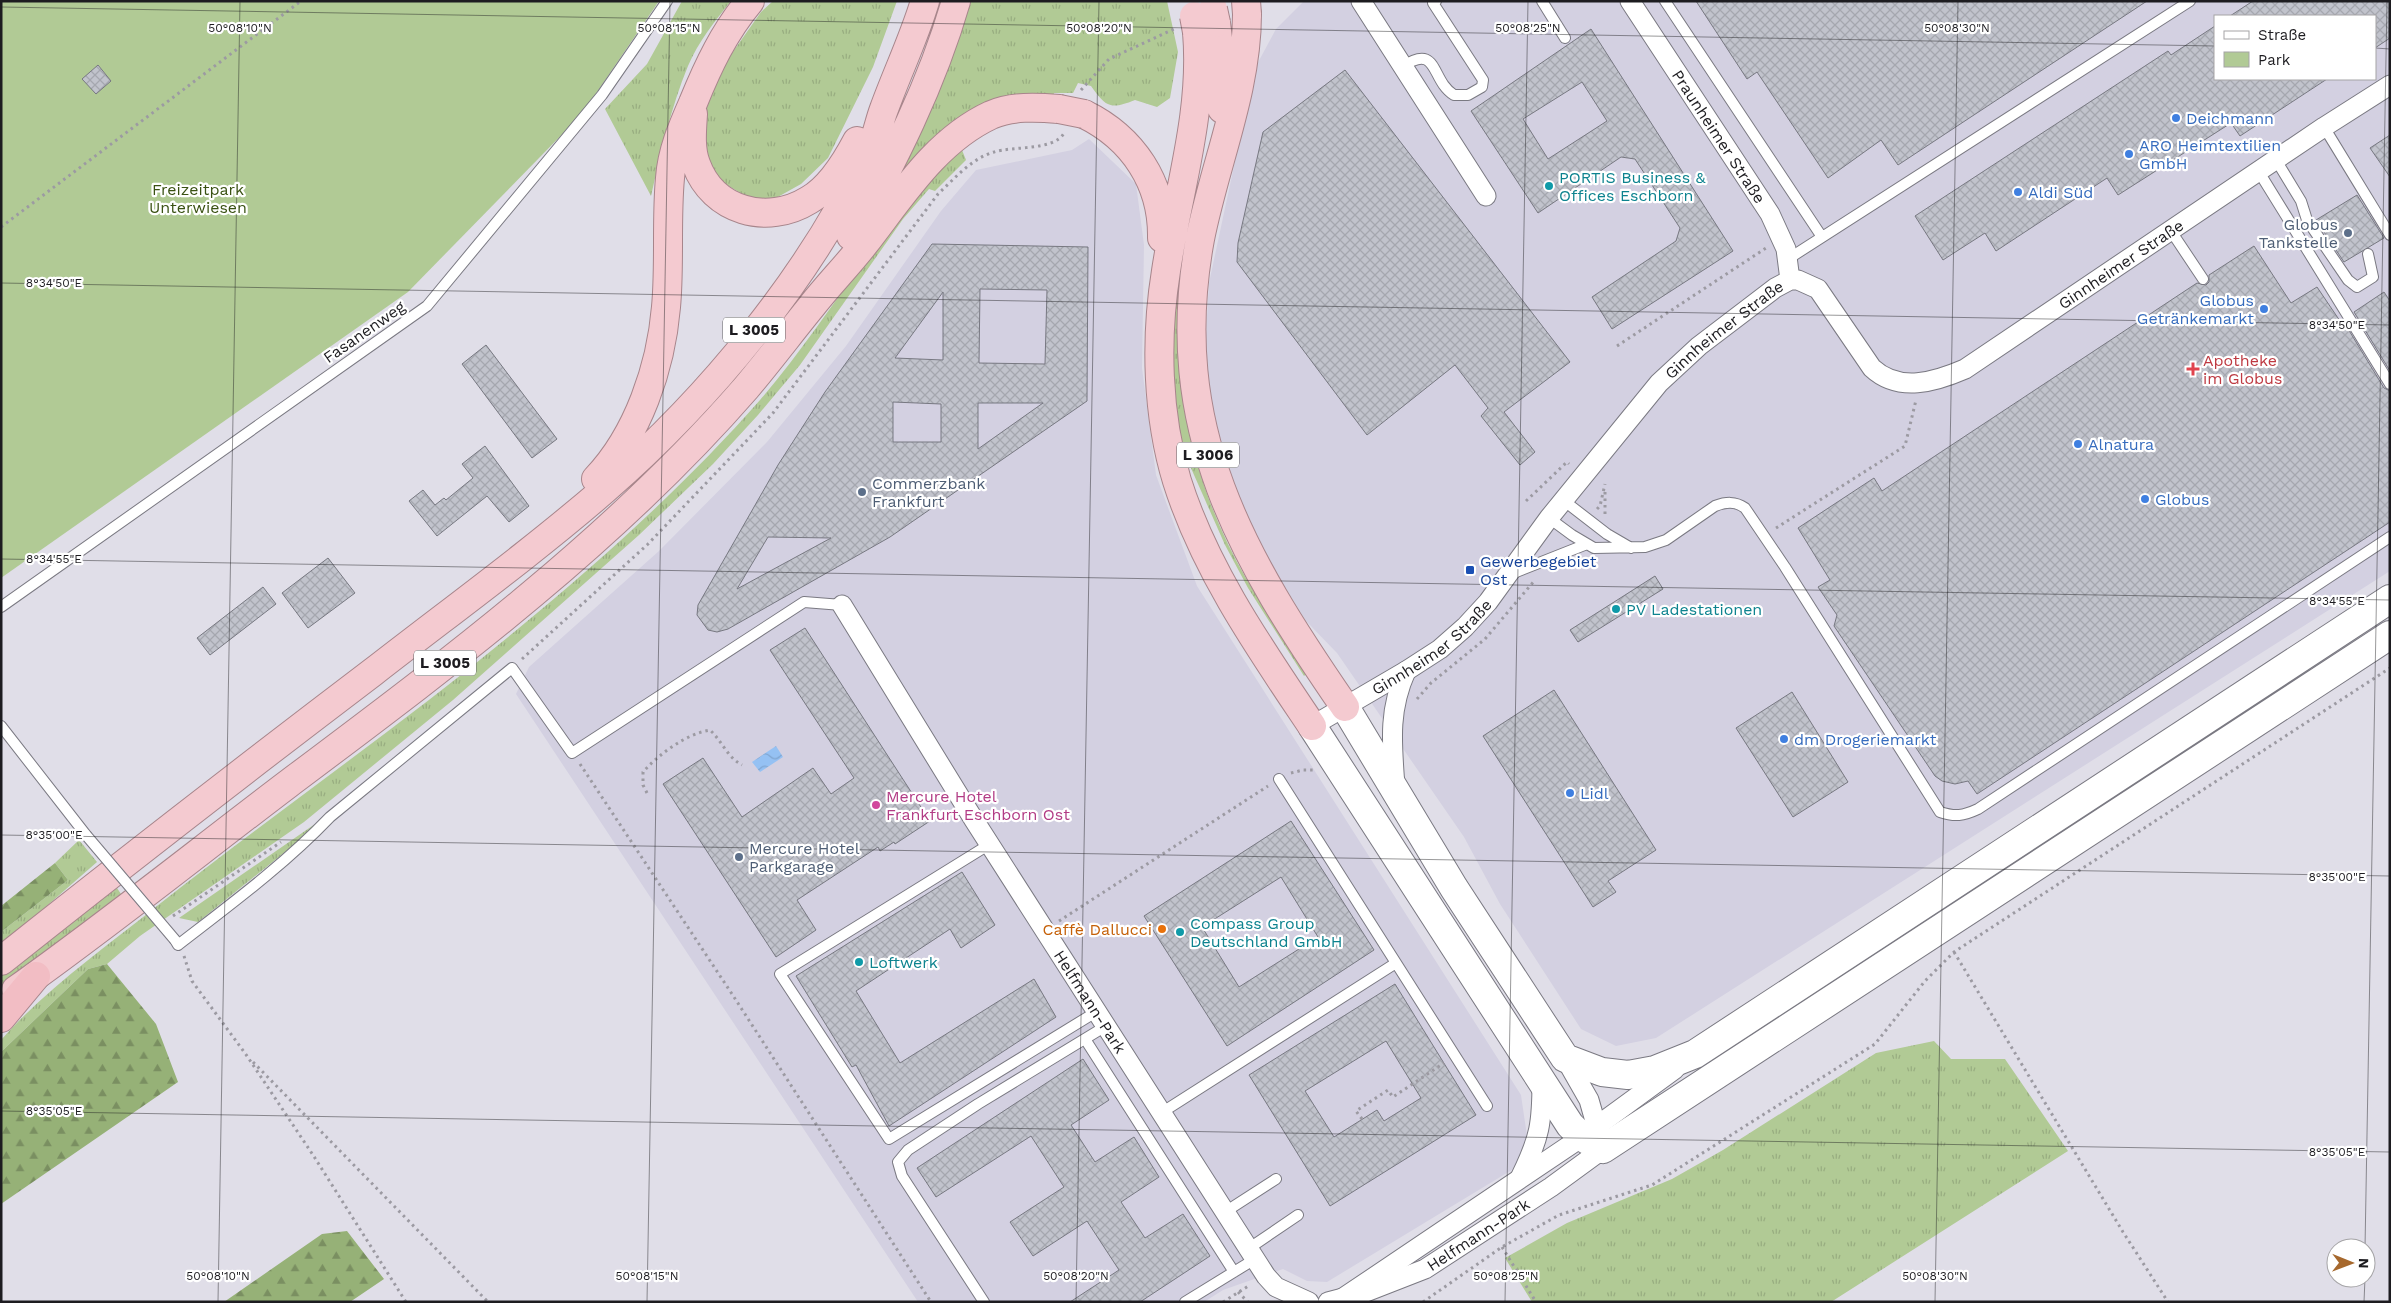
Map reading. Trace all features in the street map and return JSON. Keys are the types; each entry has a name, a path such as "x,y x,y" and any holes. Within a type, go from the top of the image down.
{"highway":[{"path":"510,565 598,477 613,458 634,422 649,387 658,357 666,306 670,177 676,142 704,74 720,44 750,1"},
{"name":"L 3005","path":"1,961 154,839 510,565 604,490 662,435 720,374 779,299 819,241 873,145 883,110 903,63 925,1"},
{"name":"L 3005","path":"1,1001 384,712 557,574 641,498 690,449 746,388 812,305 884,180 930,77 956,1"},
{"path":"1215,170 1237,95 1245,51 1246,7"},
{"path":"1163,289 1196,112 1204,14"},
{"path":"1204,14 1223,79 1215,170"},
{"path":"693,102 693,147 695,162 701,177 711,191 722,200 736,207 762,213 782,212 816,195 840,169 862,132 883,110"},
{"path":"812,305 865,243 900,194 956,138 991,116 1007,110 1025,107 1072,111 1108,127 1132,150 1153,183 1162,221 1163,289"},
{"name":"L 3006","path":"1215,170 1199,248 1192,324 1194,380 1204,438 1224,501 1252,561 1280,608 1345,707"},
{"name":"L 3006","path":"1163,289 1160,345 1161,376 1166,421 1177,480 1192,519 1218,574 1256,640 1312,726"},
{"path":"1,1018 36,976"}],"main road":[{"path":"1565,1058 1602,1072 1628,1075 1655,1070 1695,1054 2390,599"},
{"path":"1594,1138 2390,635"},
{"name":"L 3006","path":"1345,707 1454,888 1565,1058"},
{"name":"L 3006","path":"1312,726 1570,1125 1594,1138"}],"street":[{"path":"1361,1 1486,196"},
{"name":"Praunheimer Straße","path":"1630,1 1770,214 1788,259 1790,280"},
{"name":"Ginnheimer Straße","path":"1312,726 1440,649 1465,627 1510,574 1563,500 1659,383 1679,364 1776,288 1790,280 1798,280 1818,289 1872,368 1880,375 1903,383 1919,383 1942,379 1965,368 2171,232 2324,127 2390,85"},
{"name":"Helfmann-Park","path":"842,605 1044,930 1252,1254 1276,1287 1308,1302"},
{"path":"1396,792 1392,745 1393,709 1396,694 1406,671"},
{"path":"1594,1138 1695,1054"},
{"path":"1565,1058 1588,1100 1594,1138"},
{"path":"1521,1176 1536,1145 1540,1127 1542,1079"},
{"name":"Helfmann-Park","path":"1335,1300 1521,1176 1594,1138"},
{"name":"Helfmann-Park","path":"1335,1300 1396,1282 1425,1269 1552,1187 1594,1138"}],"lane":[{"name":"Fasanenweg","path":"1,607 428,306 602,95 667,1"},
{"path":"1402,67 1418,57 1422,58 1432,65 1444,86 1454,95 1468,95 1482,86 1483,80 1433,3 1436,1"},
{"path":"1542,1 1565,38"},
{"path":"1665,1 1822,238"},
{"path":"1788,259 2190,1"},
{"path":"2324,127 2390,235"},
{"path":"2276,160 2301,201 2307,220 2348,280 2357,286 2373,277 2368,254"},
{"path":"2259,172 2390,384"},
{"path":"2171,232 2204,279"},
{"path":"1563,500 1607,534 1632,548"},
{"path":"1549,518 1587,544 1602,549 1632,548 1657,545 1715,506 1731,502 1745,508 1785,567 1940,812 1953,817 1963,816 1978,809 2390,537"},
{"path":"1510,574 1587,544"},
{"path":"1,726 86,835 176,942 252,888 304,844 330,817 512,668 572,753 804,602 842,605"},
{"path":"1278,779 1487,1106"},
{"path":"990,844 780,974 889,1139 1101,1019"},
{"path":"1161,1113 1396,962"},
{"path":"984,1302 902,1176 898,1162 908,1150 970,1109 1085,1039 1101,1019"},
{"path":"1085,1039 1234,1272"},
{"path":"1225,1212 1276,1179"},
{"path":"1185,1302 1234,1272 1298,1215"}],"path":[{"path":"1,227 301,1"},
{"path":"512,668 648,544 773,413 938,194"},
{"path":"1617,346 1768,247 1763,239"},
{"path":"1423,1302 1502,1247 1559,1215 1652,1185 1875,1044 1925,981 1954,952 2390,668"},
{"path":"647,793 643,785 643,772 653,761 699,732 710,730 719,739 733,760 742,765"},
{"path":"572,753 732,994 930,1302"},
{"path":"1044,930 1278,779 1303,770 1319,770 1336,764"},
{"path":"170,918 285,840"},
{"path":"176,942 192,981 247,1056 313,1155 406,1302"},
{"path":"1954,952 2123,1232 2168,1302"},
{"path":"247,1056 488,1302"},
{"path":"1362,1119 1356,1111 1388,1090 1393,1096 1455,1056"},
{"path":"1502,1247 1536,1302"},
{"path":"1223,1302 1238,1292 1248,1302"}],"shaded area":[{"name":"Gewerbegebiet Ost","path":"1304,1 2390,1 2390,571 1656,1038 1616,1046 1581,1029 1500,904 1464,837 1337,653 1306,621 1251,531 1222,454 1204,366 1209,283 1255,68 1276,29"},
{"path":"1089,139 1136,184 1144,245 1142,368 1156,475 1197,586 1521,1095 1527,1136 1515,1168 1327,1282 1307,1281 1283,1269 1223,1290 1204,1302 918,1302 516,694 529,667 659,551 767,442 846,346 941,211 976,170 1072,150"}],"green space":[{"name":"Freizeitpark Unterwiesen","path":"1,1 659,1 582,114 408,292 1,578"},
{"path":"682,1 731,1 702,40 688,66 671,114 651,196 605,109 647,64"},
{"path":"773,1 897,1 873,67 828,158 801,184 776,198 749,198 715,178 704,148 705,112 725,63 761,12"},
{"path":"969,1 1167,1 1178,52 1170,98 1157,107 1135,100 1114,106 1105,102 1091,86 1078,83 1073,93 1054,93 1053,98 901,176 902,168"},
{"path":"960,145 966,160 935,191 929,189 903,219 800,365 713,464 639,535 453,700 304,822 140,936 107,964 88,969 1,1052 1,1040 18,1021 76,970 202,871 475,664 551,602 644,519 704,461 760,400 806,342 888,228"},
{"path":"1180,264 1179,348 1189,428 1198,466 1211,505 1227,542 1254,592 1307,673 1304,676 1248,588 1225,545 1183,450 1175,416 1170,328"},
{"path":"315,824 306,835 198,922 179,918"},
{"path":"79,840 97,862 1,946 1,932 68,880 55,863"},
{"path":"55,863 68,880 1,932 1,906"},
{"path":"117,888 121,894 1,986 1,976"},
{"path":"107,964 156,1024 178,1082 1,1204 1,1052 88,969"},
{"path":"1934,1041 1951,1059 2005,1059 2068,1151 1831,1302 1532,1302 1505,1258 1567,1223 1672,1179 1723,1150 1876,1053"},
{"path":"347,1231 384,1279 350,1302 224,1302 322,1234"}],"water":[{"path":"776,746 783,757 760,772 752,762"}],"building":[{"path":"1696,1 2147,1 1898,165 1881,140 1828,178 1757,72 1747,79"},
{"path":"2253,1 2390,1 2390,38 2376,47 2376,15 2232,15"},
{"path":"2214,27 2214,80 2325,80 2240,136 2231,123 2118,195 2107,178 1996,251 1985,233 1943,260 1915,216 2168,51 2171,55"},
{"name":"PORTIS Business & Offices Eschborn","path":"1591,29 1733,251 1612,329 1592,297 1676,241 1680,228 1635,159 1621,157 1538,213 1471,111","holes":["1582,82 1607,121 1548,159 1523,119"]},
{"path":"98,65 111,81 96,94 82,79"},
{"path":"1345,70 1570,362 1504,412 1535,452 1520,465 1481,416 1488,408 1455,365 1367,435 1237,262 1238,243 1263,132"},
{"path":"2390,135 2390,177 2370,148"},
{"path":"2357,195 2384,238 2344,262 2316,220"},
{"path":"932,244 1088,247 1087,401 890,537 728,629 717,632 708,630 697,615 698,605 778,465 825,392","holes":["980,289 1047,290 1045,364 979,363","943,292 943,360 895,358","893,402 941,404 941,442 893,442","978,403 1043,403 978,449","768,537 831,538 737,589"]},
{"name":"Globus","path":"2254,246 2291,303 2317,287 2340,321 2342,319 2384,388 2390,391 2390,522 1977,794 1968,781 1955,784 1942,781 1935,776 1834,626 1837,615 1818,587 1830,580 1798,528 1874,478 1882,491 2197,283 2206,285 2209,282 2209,275"},
{"path":"2384,292 2390,301 2390,371 2354,312"},
{"path":"486,345 557,439 532,458 462,364"},
{"path":"485,446 529,506 509,522 487,496 437,536 409,501 423,490 435,505 444,498 446,500 473,478 462,464"},
{"path":"328,558 355,593 308,628 282,593"},
{"name":"PV Ladestationen","path":"1655,576 1663,589 1578,642 1570,630"},
{"path":"263,587 276,604 210,655 197,638"},
{"path":"805,628 930,821 895,844 894,842 880,851 878,847 797,900 816,930 776,957 663,784 703,758 742,817 813,768 831,794 854,778 770,650"},
{"name":"Lidl","path":"1554,690 1656,850 1608,881 1616,892 1593,907 1483,736"},
{"path":"1792,692 1848,782 1793,817 1736,728"},
{"name":"Compass Group Deutschland GmbH","path":"1291,821 1374,950 1227,1046 1144,916","holes":["1281,877 1318,937 1239,987 1202,927"]},
{"path":"962,872 995,925 961,948 950,929 856,991 900,1063 1034,979 1056,1017 889,1126 856,1065 852,1067 796,976"},
{"path":"1395,984 1476,1115 1330,1206 1249,1075","holes":["1386,1041 1421,1098 1384,1121 1377,1110 1334,1137 1305,1091"]},
{"path":"1083,1059 1109,1100 1071,1125 1095,1162 1134,1137 1159,1177 1121,1202 1145,1238 1183,1214 1210,1256 1140,1302 1070,1302 1119,1270 1087,1221 1033,1256 1010,1222 1064,1187 1031,1136 936,1197 917,1168"}],"place":[{"name":"Deichmann","path":"2176,118"},
{"name":"ARO Heimtextilien GmbH","path":"2129,154"},
{"name":"PORTIS Business & Offices Eschborn","path":"1549,186"},
{"name":"Aldi Süd","path":"2018,192"},
{"name":"Globus Tankstelle","path":"2348,233"},
{"name":"Globus Getränkemarkt","path":"2264,309"},
{"name":"Apotheke im Globus","path":"2193,369"},
{"name":"Alnatura","path":"2078,444"},
{"name":"Commerzbank Frankfurt","path":"862,492"},
{"name":"Globus","path":"2145,499"},
{"name":"Gewerbegebiet Ost","path":"1470,570"},
{"name":"PV Ladestationen","path":"1616,609"},
{"name":"dm Drogeriemarkt","path":"1784,739"},
{"name":"Lidl","path":"1570,793"},
{"name":"Mercure Hotel Frankfurt Eschborn Ost","path":"876,805"},
{"name":"Mercure Hotel Parkgarage","path":"739,857"},
{"name":"Caffè Dallucci","path":"1162,929"},
{"name":"Compass Group Deutschland GmbH","path":"1180,932"},
{"name":"Loftwerk","path":"859,962"}]}
